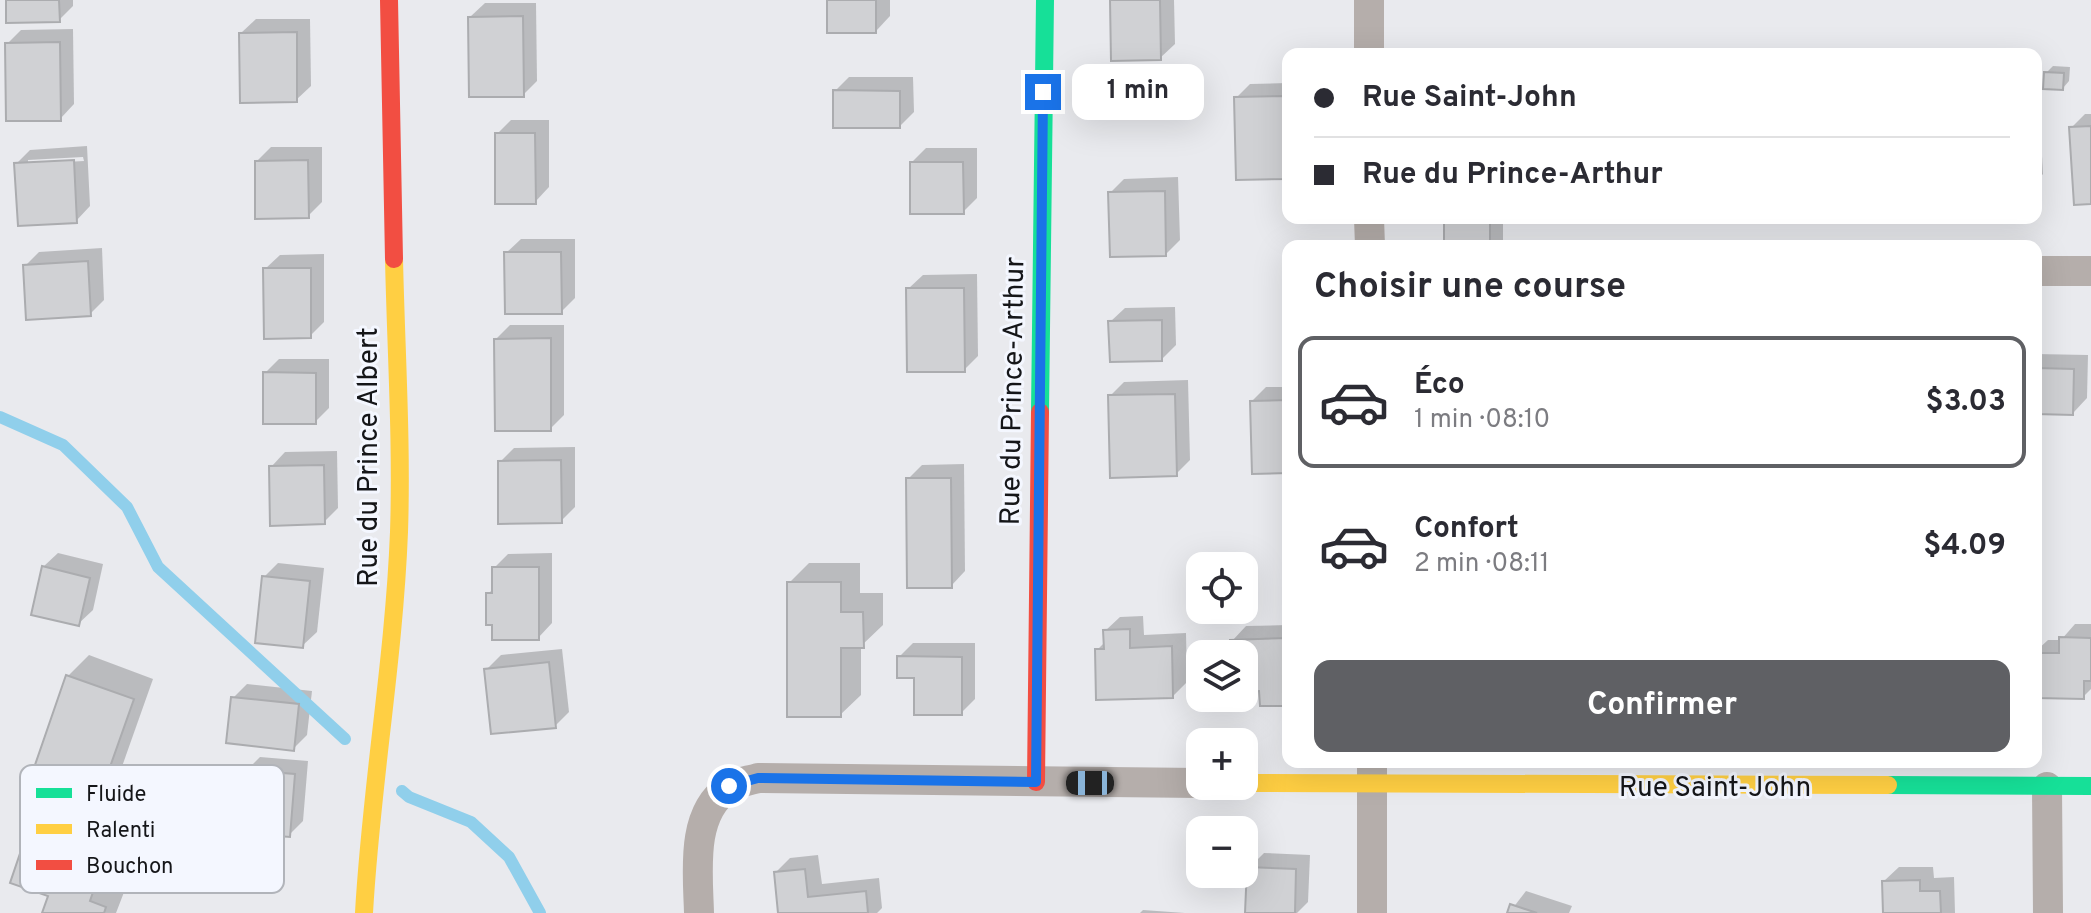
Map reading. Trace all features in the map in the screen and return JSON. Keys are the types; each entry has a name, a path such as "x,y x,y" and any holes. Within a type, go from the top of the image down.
{"street":[{"name":"Rue du Prince Albert","path":"364,913 369,825 393,623 399,530 389,0"},
{"name":"Rue du Prince-Arthur","path":"1036,782 1045,0"},
{"path":"1369,0 1369,48"},
{"path":"2042,271 2091,271"},
{"path":"1372,773 1372,913"},
{"name":"Rue Saint-John","path":"1258,782 1372,773 1709,774 2091,786"},
{"path":"699,913 701,834 710,806 729,786 758,778 1186,783"},
{"path":"2047,787 2048,913"}],"building":[{"path":"6,0 59,0 60,22 6,23"},
{"path":"827,0 876,0 876,33 827,33"},
{"path":"1110,0 1160,0 1161,60 1111,61"},
{"path":"523,16 524,97 469,97 468,17"},
{"path":"297,32 297,102 240,103 239,33"},
{"path":"60,42 61,121 6,121 5,43"},
{"path":"2044,72 2064,73 2063,90 2043,89"},
{"path":"1158,89 1159,109 1125,109 1124,90"},
{"path":"833,90 900,91 900,128 833,128"},
{"path":"1282,96 1282,179 1236,180 1234,97"},
{"path":"2091,126 2091,204 2074,205 2069,127"},
{"path":"495,133 535,133 536,204 495,204"},
{"path":"74,160 77,223 18,226 14,163"},
{"path":"308,160 309,218 255,219 255,161"},
{"path":"910,162 963,162 964,214 910,214"},
{"path":"1165,191 1166,256 1110,257 1108,192"},
{"path":"1444,224 1490,224 1490,240 1444,240"},
{"path":"504,252 561,252 562,314 505,314"},
{"path":"88,261 91,316 26,320 23,265"},
{"path":"263,268 311,268 311,338 264,339"},
{"path":"906,288 964,288 965,372 907,372"},
{"path":"1162,320 1162,361 1110,362 1108,321"},
{"path":"551,338 551,431 495,431 494,339"},
{"path":"2042,368 2074,369 2073,415 2042,414"},
{"path":"263,372 316,373 316,424 263,424"},
{"path":"1175,394 1177,476 1110,478 1108,395"},
{"path":"1282,400 1282,473 1252,474 1250,401"},
{"path":"561,460 562,523 498,524 498,461"},
{"path":"324,465 325,524 270,526 269,466"},
{"path":"906,478 951,478 952,588 907,588"},
{"path":"42,566 90,578 79,626 31,615"},
{"path":"492,567 539,567 539,640 492,640 492,625 486,625 486,593 492,593"},
{"path":"262,576 310,581 303,648 255,643"},
{"path":"787,582 841,582 841,612 863,612 864,648 841,648 841,717 787,717"},
{"path":"1130,629 1130,648 1172,646 1173,698 1096,700 1095,649 1104,649 1103,630"},
{"path":"2059,637 2091,638 2091,681 2084,681 2084,699 2042,698 2042,653 2059,653"},
{"path":"1282,638 1282,706 1260,706 1258,640 1230,640"},
{"path":"897,656 962,657 962,715 914,715 914,678 897,678"},
{"path":"549,662 556,728 491,734 484,669"},
{"path":"66,675 134,699 111,765 35,765"},
{"path":"231,697 299,704 294,751 226,743"},
{"path":"284,773 295,774 290,837 284,837"},
{"path":"20,854 20,886 10,883"},
{"path":"1258,867 1296,869 1295,913 1245,913 1246,888 1258,888"},
{"path":"805,869 808,897 866,891 868,913 778,913 774,872"},
{"path":"1920,880 1920,891 1940,891 1941,913 1883,913 1882,881"},
{"path":"39,893 93,893 90,901 106,907 104,913 42,913 48,896"},
{"path":"1510,904 1537,913 1507,913"}],"waterway":[{"path":"0,417 63,445 127,507 158,567 345,739"},
{"path":"402,791 409,797 471,822 509,857 540,913"}],"traffic: fast":[{"path":"1040,412 1045,0"},
{"path":"1888,785 2091,786"}],"traffic: slow":[{"path":"364,913 399,532 394,259"},
{"path":"1258,783 1888,785"}],"traffic: jam":[{"path":"389,0 394,259"},
{"path":"1036,782 1040,412"}],"route":[{"path":"729,786 758,778 1036,782 1034,737 1043,92"}]}
